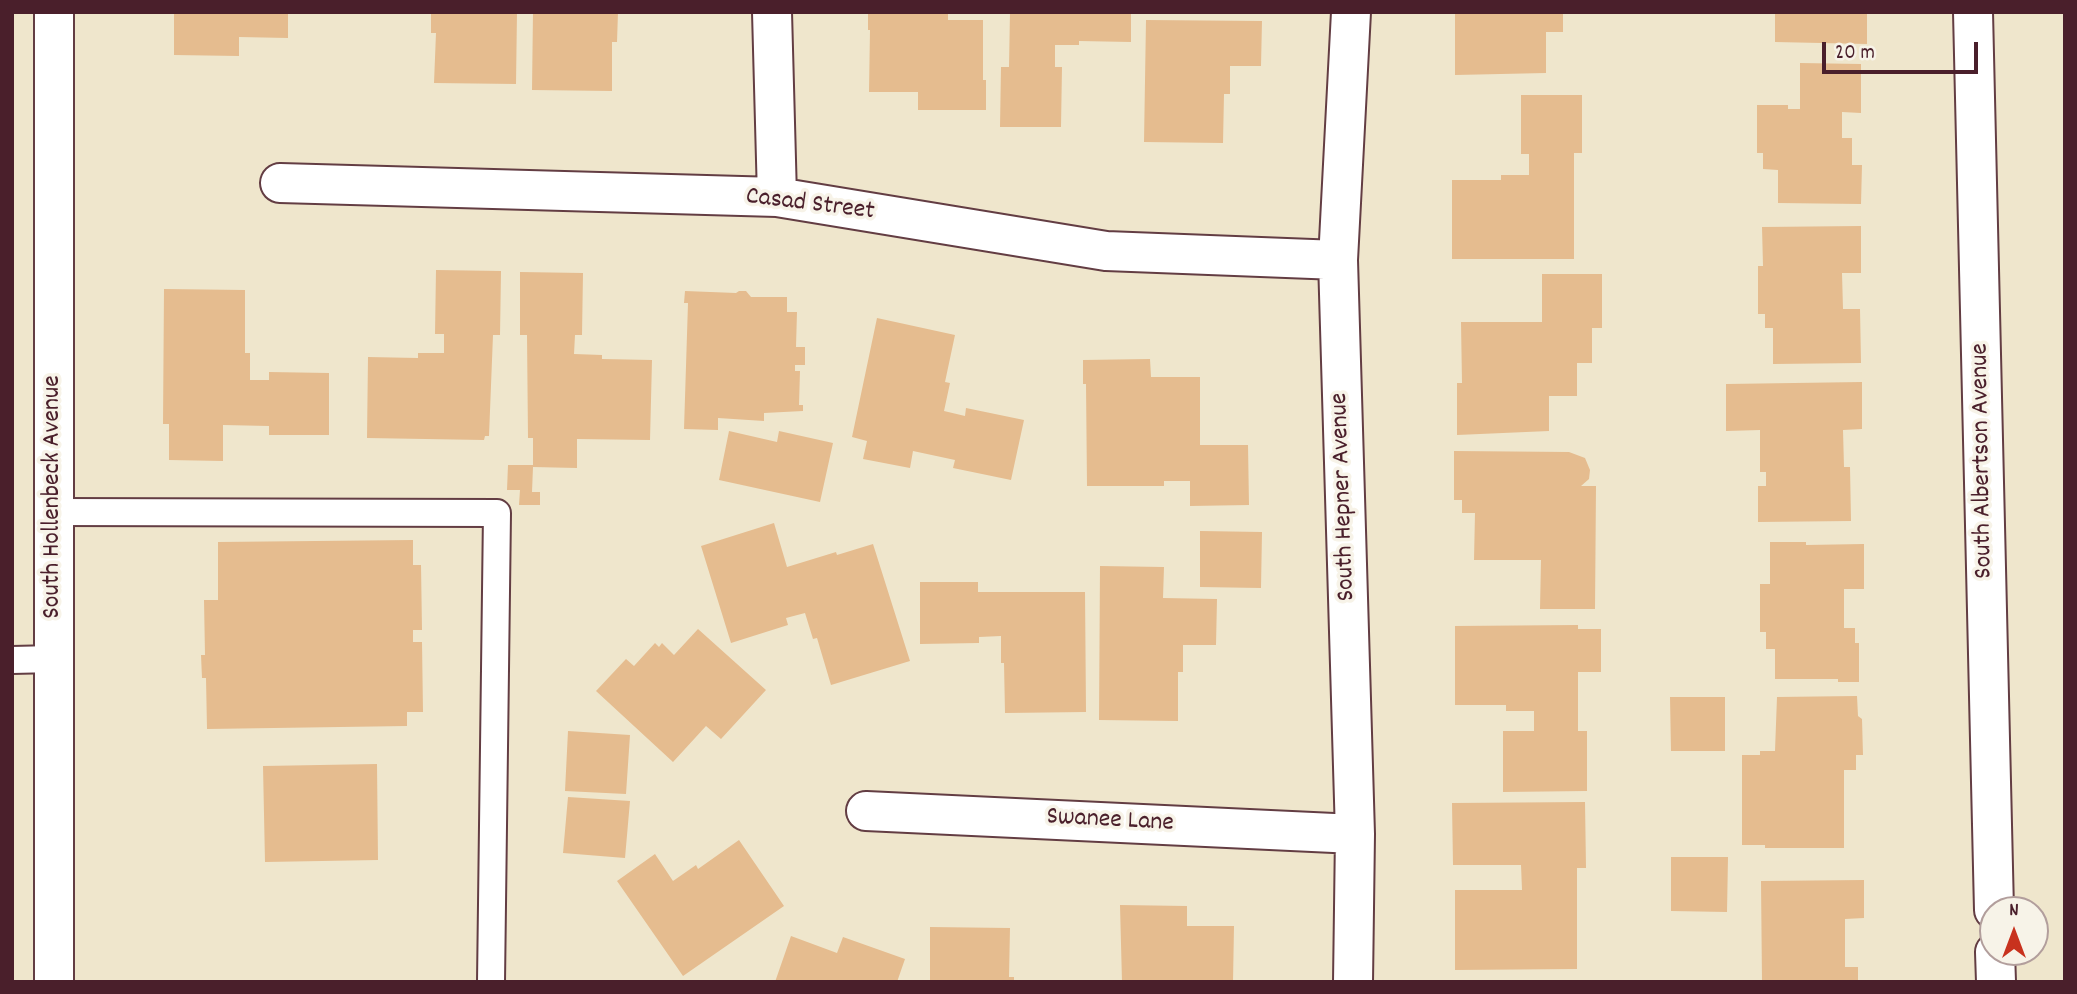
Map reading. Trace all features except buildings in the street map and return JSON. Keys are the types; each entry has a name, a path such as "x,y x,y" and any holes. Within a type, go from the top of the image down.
{"street":[{"name":"South Hollenbeck Avenue","path":"54,12 54,982"},
{"path":"772,12 777,197"},
{"name":"South Hepner Avenue","path":"1351,12 1338,260 1355,834 1353,982"},
{"name":"South Albertson Avenue","path":"1973,12 1994,896"},
{"name":"Casad Street","path":"280,183 777,197 1106,251 1338,260"},
{"name":"Swanee Lane","path":"866,811 1355,834"}],"lane":[{"path":"54,512 497,513 491,982"},
{"path":"12,660 54,659"}]}
